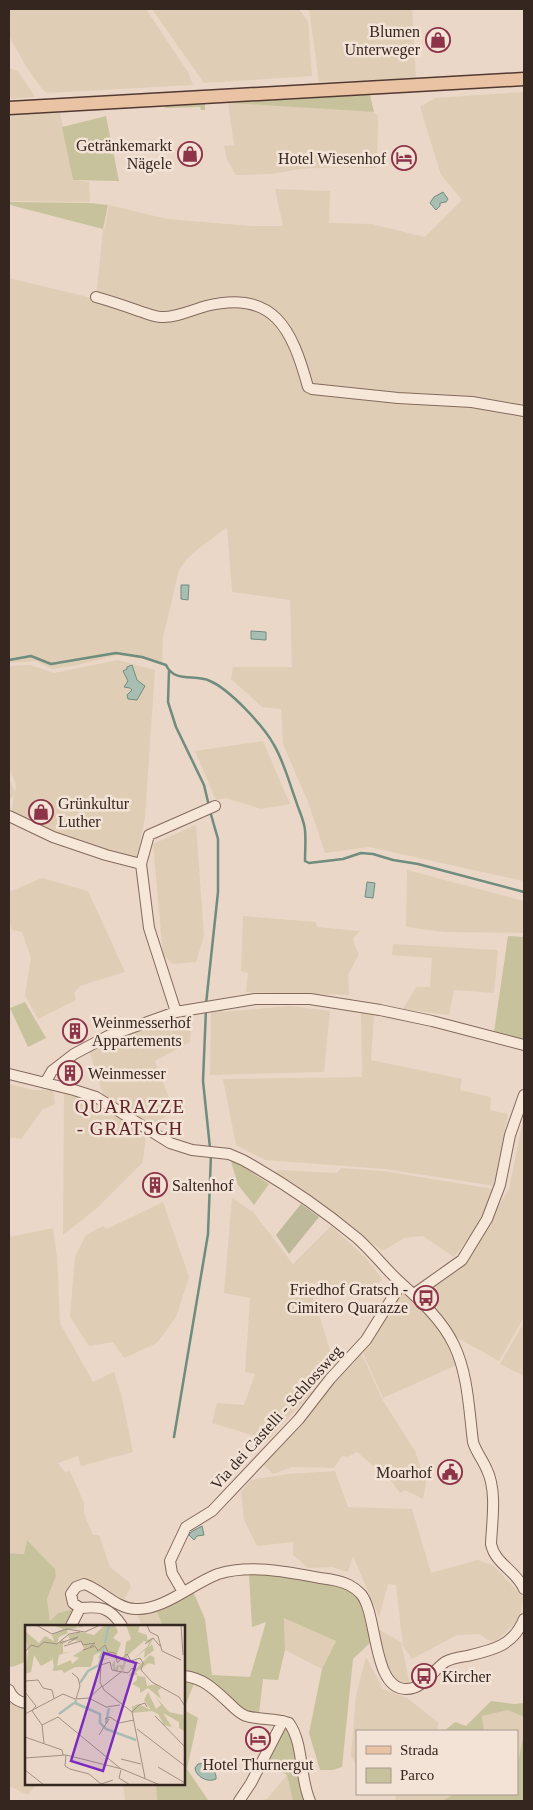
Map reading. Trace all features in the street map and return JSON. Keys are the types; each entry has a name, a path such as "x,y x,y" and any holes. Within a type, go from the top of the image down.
{"main road":[{"path":"9,108 524,78"}],"street":[{"path":"96,297 161,317 227,302 250,303 260,306 269,312 283,326 296,350 308,387 312,389 398,398 472,402 524,411"},
{"path":"176,1012 149,928 141,864 149,835 211,808"},
{"path":"9,816 54,837 141,864"},
{"path":"45,1083 52,1071 74,1054 108,1036 176,1012 255,999 310,999 380,1010 432,1021 524,1045"},
{"path":"9,1074 96,1097 170,1143 192,1150 229,1154 255,1167 324,1212 357,1238 401,1284 424,1303 442,1326 460,1359 473,1442 475,1449 488,1470 492,1488 492,1551 496,1558 521,1582 524,1589"},
{"path":"414,1294 462,1260 487,1219 500,1185 510,1135 524,1095"},
{"name":"Via dei Castelli - Schlossweg","path":"183,1592 172,1573 170,1561 186,1527 212,1511 299,1419 330,1379 366,1340 401,1284"},
{"path":"121,1625 117,1617 99,1606 80,1608 73,1603 70,1598 76,1587 84,1584 121,1605 135,1609 165,1602 217,1574 237,1570 296,1573 348,1585 362,1595 367,1606 380,1659 387,1678 395,1686 404,1689 414,1688 424,1682 444,1662 488,1651 505,1644 518,1631 524,1619"},
{"path":"72,1625 80,1608"},
{"path":"185,1676 197,1678 208,1685 236,1710 246,1716 289,1723 296,1736 301,1772 310,1801"},
{"path":"9,1690 12,1696 25,1703"},
{"path":"239,1801 252,1783 283,1721"}],"shaded area":[{"path":"9,9 146,9 188,72 193,85 47,93 27,68 9,36"},
{"path":"152,9 299,9 308,21 312,76 204,83"},
{"path":"309,9 412,9 416,78 319,82"},
{"path":"9,68 18,71 35,97 9,99"},
{"path":"524,92 524,881 369,847 325,853 308,802 283,744 281,709 262,707 231,679 233,667 292,667 290,600 232,592 227,527 198,549 179,570 163,637 162,662 118,655 52,669 36,661 9,663 9,278 96,299 103,229 105,228 109,205 167,219 251,226 283,226 275,189 330,191 329,223 372,224 425,237 462,200 441,175 420,107 435,98"},
{"path":"228,103 374,112 378,116 377,168 338,167 300,169 272,174 236,175 227,160 224,146 234,145"},
{"path":"60,113 73,180 89,182 90,202 9,201 9,115"},
{"path":"443,192 448,199 446,202 440,203 436,210 430,203 434,197"},
{"path":"181,585 189,585 188,600 181,599"},
{"path":"251,631 266,632 266,640 251,639"},
{"name":"Grünkultur Luther","path":"118,660 155,670 145,817 137,858 108,853 59,837 11,814 14,794 9,801 9,778 15,792 16,785 9,767 9,666 30,665 54,673"},
{"path":"132,665 137,680 145,686 137,700 128,699 127,695 132,690 124,687 128,681 123,671"},
{"path":"263,741 290,804 261,809 226,798 216,800 195,751"},
{"path":"196,825 204,936 196,962 173,964 163,955 153,844"},
{"path":"407,870 524,901 524,933 445,932 406,927"},
{"path":"42,878 88,891 125,972 80,986 74,993 76,1000 38,1019 25,995 31,958 22,932 12,930 9,919 9,892"},
{"path":"367,882 375,883 373,898 365,897"},
{"path":"243,916 316,922 317,927 360,931 353,938 359,954 348,975 349,995 246,992 248,973 241,971"},
{"path":"393,944 498,950 494,993 454,990 449,1015 403,1009 416,987 430,987 432,958 392,955"},
{"path":"223,1006 223,1012 290,1006 330,1011 324,1072 210,1075 211,1008"},
{"path":"361,1013 374,1015 371,1060 462,1079 460,1090 491,1097 490,1110 508,1114 495,1186 385,1169 265,1160 236,1145 223,1079 362,1077"},
{"path":"192,1015 190,1042 155,1061 174,1111 152,1126 103,1094 89,1050 109,1041"},
{"path":"9,1084 32,1090 53,1090 55,1104 43,1109 21,1139 9,1137"},
{"path":"64,1091 87,1097 146,1133 143,1162 98,1207 63,1235"},
{"path":"524,1115 524,1317 499,1361 454,1336 423,1292 466,1260 509,1189"},
{"path":"341,1168 383,1171 494,1189 481,1221 454,1257 423,1236 404,1238 383,1251 278,1175 276,1170 337,1173"},
{"path":"232,1198 253,1212 293,1264 331,1226 366,1258 382,1279 368,1295 335,1285 309,1283 334,1363 310,1384 311,1393 268,1440 212,1423 217,1403 244,1405 255,1374 245,1372 250,1298 224,1293"},
{"path":"163,1202 189,1277 176,1317 157,1343 124,1358 113,1342 89,1346 70,1317 75,1257 86,1235 103,1226 107,1229"},
{"path":"301,1204 319,1217 289,1254 276,1235"},
{"path":"53,1228 57,1257 60,1323 93,1382 114,1372 122,1398 133,1452 81,1466 78,1456 58,1463 65,1472 70,1471 84,1503 84,1513 93,1535 99,1535 110,1567 129,1582 131,1587 121,1605 100,1593 75,1587 74,1609 50,1622 47,1599 56,1576 55,1569 27,1540 24,1554 9,1553 9,1237"},
{"path":"402,1290 421,1306 446,1338 459,1364 383,1398 362,1351"},
{"path":"524,1322 524,1376 500,1364"},
{"path":"361,1352 382,1399 415,1451 426,1483 423,1499 405,1490 400,1493 392,1482 357,1452 348,1457 342,1456 334,1468 293,1467 273,1474 262,1464 300,1425 330,1385"},
{"path":"335,1471 348,1507 412,1509 431,1573 478,1560 493,1565 523,1597 521,1613 517,1622 495,1642 486,1639 480,1634 457,1635 412,1659 403,1646 396,1585 388,1584 379,1617 353,1556 348,1572 332,1567 308,1568 293,1555 293,1542 257,1546 244,1520 241,1492 251,1480 288,1474"},
{"path":"202,1526 204,1535 197,1536 194,1540 189,1535"},
{"path":"136,1612 157,1612 163,1625 142,1625"},
{"path":"284,1617 336,1641 322,1669 285,1650"},
{"path":"376,1628 401,1642 410,1685 396,1682 390,1675"},
{"path":"366,1657 383,1689 407,1698 439,1723 436,1730 356,1730 356,1764 351,1756 356,1695"},
{"path":"9,1692 25,1703 25,1785 36,1785 28,1795 9,1786"},
{"path":"508,1710 524,1717 524,1734 518,1761 518,1730 484,1730 482,1716"},
{"path":"205,1763 214,1772 216,1779 206,1780 198,1774 195,1768 198,1764"},
{"path":"287,1775 293,1801 256,1801 267,1799"},
{"path":"123,1785 156,1785 157,1801 125,1801"},
{"path":"453,1795 441,1801 396,1801 395,1796"}],"green space":[{"path":"370,95 374,112 228,103"},
{"path":"205,104 205,110 201,110 200,107 165,108 165,106"},
{"path":"106,116 119,181 73,180 62,127"},
{"path":"9,202 108,205 103,229 14,206 9,204"},
{"path":"508,936 524,937 524,1039 494,1032"},
{"path":"25,1002 46,1038 28,1047 10,1008"},
{"path":"230,1158 269,1184 254,1205 238,1185"},
{"path":"27,1540 55,1569 56,1576 47,1599 50,1621 58,1613 74,1609 67,1625 25,1625 25,1662 12,1667 9,1666 9,1553 24,1554"},
{"path":"249,1575 300,1575 347,1588 359,1599 371,1642 353,1659 342,1767 333,1770 320,1770 309,1733 322,1669 336,1641 284,1618 285,1650 278,1680 263,1679 259,1714 243,1711 197,1674 185,1672 185,1625 163,1625 157,1612 192,1589 205,1619 212,1675 250,1677 266,1622 252,1627"},
{"path":"185,1680 195,1681 185,1706"},
{"path":"491,1701 514,1704 524,1703 524,1717 508,1710 482,1716 484,1730 445,1730 455,1722 466,1726"},
{"path":"185,1711 198,1718 187,1769 208,1800 212,1801 157,1801 156,1785 185,1785"},
{"path":"284,1725 292,1733 303,1798 306,1801 293,1801 287,1775 265,1762"},
{"path":"524,1734 524,1801 441,1801 453,1795 518,1795 518,1761"}],"waterway":[{"path":"9,660 31,656 51,664 116,653 142,657 166,665 170,671 179,676 210,681 227,692 245,709 269,737 278,752 304,823 305,861 309,863 343,859 361,853 373,854 524,892"},
{"path":"169,671 168,702 176,727 204,785 209,806"},
{"path":"206,1004 218,892 218,839 210,811"},
{"path":"206,1009 203,1081 210,1148"},
{"path":"174,1437 208,1234 211,1154"}],"place":[{"name":"Blumen Unterweger","path":"438,40"},
{"name":"Getränkemarkt Nägele","path":"190,154"},
{"name":"Hotel Wiesenhof","path":"404,158"},
{"name":"Grünkultur Luther","path":"41,812"},
{"name":"Weinmesserhof Appartements","path":"75,1031"},
{"name":"Weinmesser","path":"70,1073"},
{"name":"Saltenhof","path":"155,1185"},
{"name":"Friedhof Gratsch - Cimitero Quarazze","path":"426,1298"},
{"name":"Moarhof","path":"450,1472"},
{"name":"Kircher","path":"424,1676"},
{"name":"Hotel Thurnergut","path":"258,1739"}],"district":[{"name":"QUARAZZE - GRATSCH","path":"130,1117"}]}
